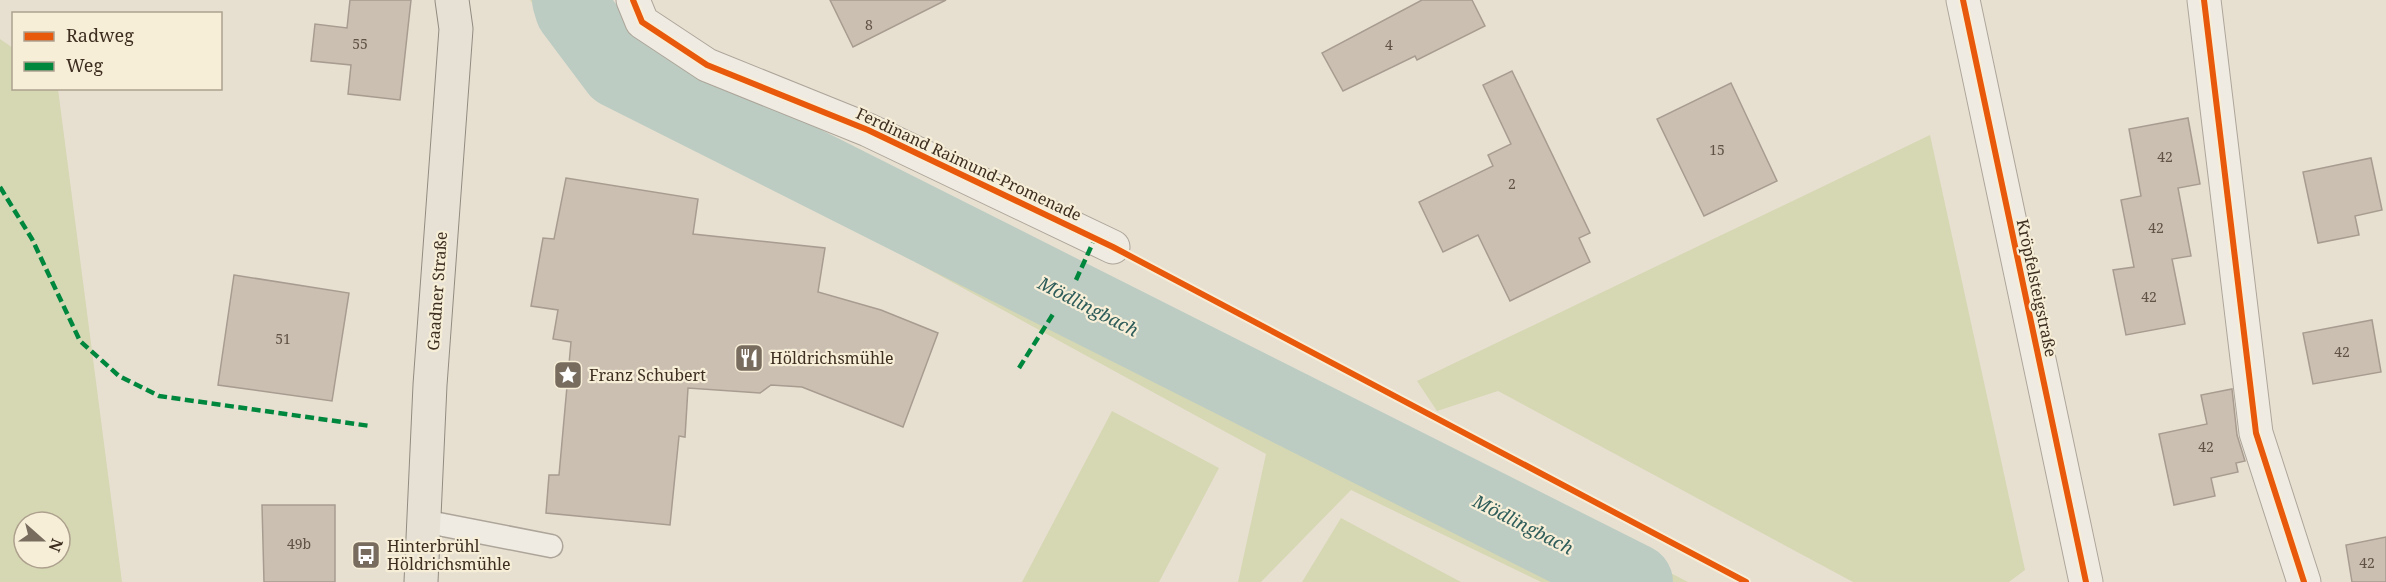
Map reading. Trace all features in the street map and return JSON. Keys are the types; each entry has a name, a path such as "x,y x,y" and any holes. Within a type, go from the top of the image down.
{"main road":[{"name":"Gaadner Straße","path":"421,582 431,373 456,29 452,0"}],"street":[{"name":"Ferdinand Raimund-Promenade","path":"633,0 642,22 707,65 868,130 1113,247"},
{"name":"Kröpfelsteigstraße","path":"1963,0 2086,582"},
{"path":"2204,0 2256,433 2304,582"}],"lane":[{"path":"423,521 550,546"}],"green space":[{"path":"530,0 606,0 644,63 712,78 1688,582 1541,582 1351,490 1261,582 1238,582 1266,454 729,160 597,96"},
{"path":"0,39 12,47 12,90 58,90 122,582 0,582"},
{"path":"1930,135 2025,570 2009,582 1853,582 1498,391 1437,411 1417,381"},
{"path":"1112,411 1219,468 1159,582 1022,582"},
{"path":"1341,518 1461,582 1302,582"}],"building":[{"path":"350,0 411,0 400,100 348,94 351,65 311,61 315,24 347,28"},
{"path":"830,0 946,0 853,47"},
{"path":"1422,0 1472,0 1485,26 1417,60 1415,56 1343,91 1322,53"},
{"path":"1512,71 1590,233 1579,238 1590,262 1510,301 1478,235 1443,252 1419,202 1493,166 1488,155 1511,144 1483,85"},
{"path":"1731,83 1777,181 1704,216 1657,119"},
{"path":"2188,118 2200,184 2178,188 2191,256 2172,259 2185,324 2126,335 2113,270 2134,267 2121,200 2141,196 2129,129"},
{"path":"2371,158 2382,210 2355,216 2359,235 2318,243 2303,172"},
{"name":"Höldrichsmühle","path":"566,178 698,199 693,234 825,248 818,292 881,310 938,333 903,427 802,387 771,385 760,393 688,388 685,437 679,436 670,525 546,513 549,475 559,475 571,342 553,339 558,310 531,306 543,238 554,239"},
{"path":"234,275 349,293 332,401 218,385"},
{"path":"2372,320 2381,372 2313,384 2303,333"},
{"path":"2232,389 2237,435 2245,461 2236,463 2238,472 2211,478 2215,496 2174,505 2159,434 2207,424 2201,395"},
{"path":"262,505 335,505 335,582 264,582"},
{"path":"2386,537 2386,582 2352,582 2346,545"}],"waterway":[{"name":"Mödlingbach","path":"570,0 573,10 618,70 1635,582"}],"marked path":[{"path":"0,187 32,239 80,341 119,376 159,396 370,426"},
{"path":"1076,280 1095,238"},
{"path":"1019,368 1055,311"}],"cycle path":[{"path":"633,0 642,22 707,65 868,130 1113,247 1746,582"},
{"path":"1963,0 2086,582"},
{"path":"2204,0 2256,433 2304,582"}],"place":[{"name":"Höldrichsmühle","path":"749,358"},
{"name":"Franz Schubert","path":"568,375"},
{"name":"Hinterbrühl Höldrichsmühle","path":"366,555"}]}
